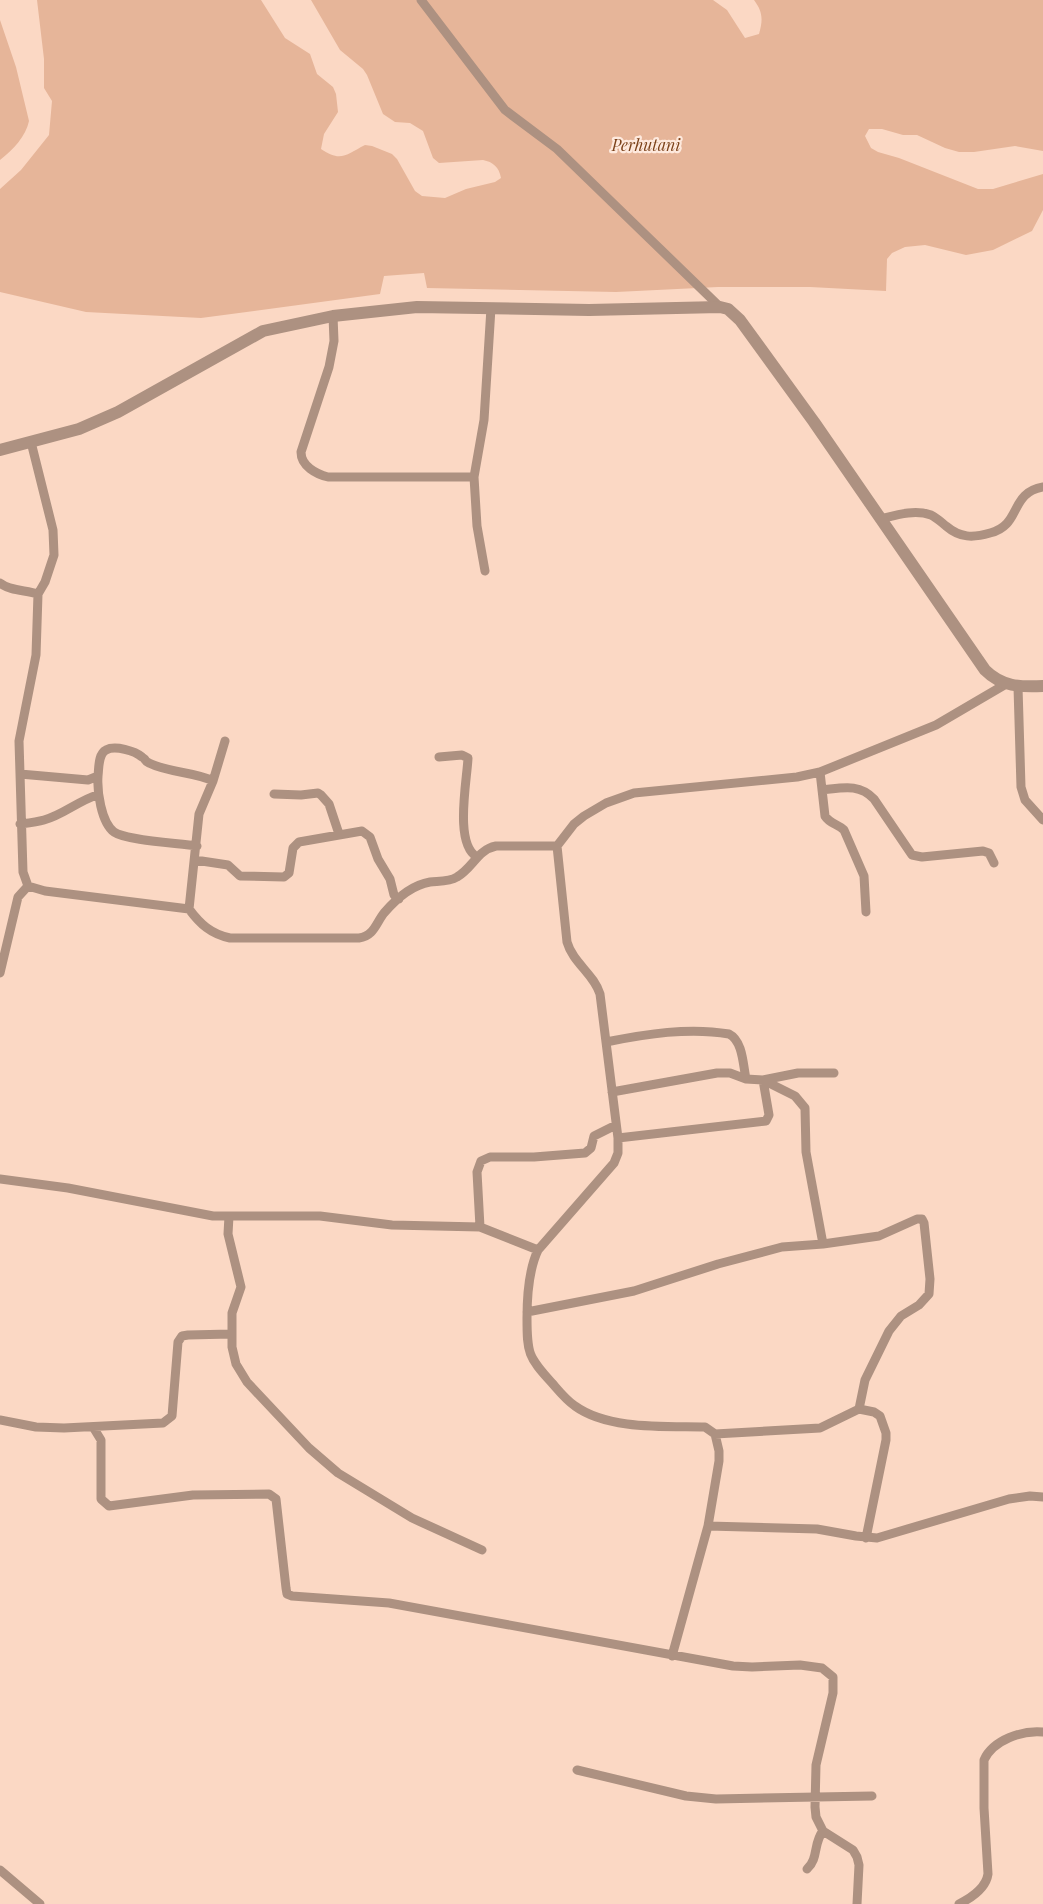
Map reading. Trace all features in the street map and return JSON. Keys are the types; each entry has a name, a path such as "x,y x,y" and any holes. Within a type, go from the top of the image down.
{"street":[{"path":"421,0 505,110 557,149 720,307"},
{"path":"0,450 79,429 118,412 263,331 333,316 404,307 589,310 720,307 728,309 740,320 985,670 994,678 1012,685 1043,686"},
{"path":"485,571 477,526 474,477 484,420 491,308"},
{"path":"333,316 333,341 329,367 301,452 304,464 319,475 328,477 474,477"},
{"path":"28,886 23,872 20,824 19,741 36,655 38,594 50,569 54,544 53,530 31,442"},
{"path":"880,519 920,513 936,518 957,534 975,536 992,533 1009,523 1027,491 1043,487"},
{"path":"0,583 8,588 38,594"},
{"path":"866,1538 886,1432 880,1416 874,1412 859,1409 820,1428 715,1434 705,1427 617,1422 592,1415 573,1405 530,1357 527,1312 533,1264 538,1250 614,1163 618,1153 598,987 572,954 567,942 557,846 574,824 584,816 606,803 634,793 797,777 820,771 936,725 1012,685"},
{"path":"1012,685 1021,788 1025,800 1043,820"},
{"path":"189,909 200,814 225,741"},
{"path":"197,846 117,834 108,824 98,795 98,776 103,753 107,749 117,748 139,755 148,763 167,771 213,781"},
{"path":"440,757 462,755 468,758 464,828 469,849 477,856"},
{"path":"820,771 825,816 830,822 841,826 844,830 860,866 865,885 866,912"},
{"path":"20,774 88,780 98,776"},
{"path":"822,790 853,787 868,792 912,855 922,857 983,851 989,854 994,863"},
{"path":"274,794 318,793 327,800 339,834"},
{"path":"20,824 45,820 77,802 98,795"},
{"path":"195,860 223,863 240,876 284,877 289,873 295,844 356,830 366,833 390,879 394,895 399,899"},
{"path":"28,886 45,891 189,909 207,928 230,938 359,938 369,935 384,913 417,886 457,877 483,850 496,846 557,846"},
{"path":"0,972 18,897 28,886"},
{"path":"606,1042 643,1034 696,1032 729,1034 733,1036 738,1045 746,1079"},
{"path":"612,1092 717,1073 730,1073 746,1079 763,1080 808,1072 834,1073"},
{"path":"618,1138 761,1123 768,1119 769,1115 763,1080"},
{"path":"763,1080 795,1096 805,1107 806,1152 823,1244"},
{"path":"480,1227 477,1172 481,1161 490,1157 534,1157 585,1153 591,1148 594,1136 616,1125"},
{"path":"0,1179 68,1188 203,1215 320,1216 392,1226 480,1227 538,1250"},
{"path":"229,1216 228,1234 241,1287 231,1313 231,1334 236,1364 247,1382 309,1448 338,1473 412,1518 482,1550"},
{"path":"527,1312 634,1291 718,1264 782,1247 879,1236 917,1219 922,1220 930,1279 929,1294 919,1305 901,1316 889,1331 865,1380 859,1409"},
{"path":"0,1420 36,1427 159,1424 172,1416 178,1342 182,1336 231,1334"},
{"path":"93,1427 101,1440 101,1499 109,1506 193,1495 274,1495 285,1588 292,1596 389,1603 733,1666 800,1665 822,1668 829,1672 832,1677 833,1693 818,1754 814,1796 816,1817 823,1831 853,1850 857,1857 859,1865 857,1904"},
{"path":"672,1656 708,1526 719,1451 715,1434"},
{"path":"708,1526 817,1529 866,1538 888,1536 1009,1499 1043,1497"},
{"path":"962,1903 984,1886 988,1874 984,1760 991,1747 1030,1732 1043,1732"},
{"path":"577,1770 700,1798 730,1800 872,1796"},
{"path":"807,1869 814,1863 818,1837 823,1831"},
{"path":"0,1870 40,1904"}],"green space":[{"name":"Perhutani","path":"37,0 261,0 285,38 310,54 317,74 333,87 336,94 338,112 324,134 321,149 334,156 344,156 365,145 372,146 392,154 397,159 415,191 422,196 445,198 466,189 495,182 501,178 499,171 493,164 483,160 439,163 433,158 423,131 410,123 395,122 383,114 367,75 340,50 311,0 713,0 727,10 745,38 759,34 761,12 754,0 1043,0 1043,151 1015,146 959,152 917,135 903,135 882,129 869,129 865,136 871,148 878,152 978,189 993,189 1043,174 1043,210 1032,231 993,250 966,255 925,245 905,247 892,253 887,259 886,291 810,287 718,287 616,292 427,288 424,273 384,276 380,294 201,318 86,312 0,292 0,189 21,170 49,135 52,101 44,88 44,59"},
{"path":"0,20 16,67 29,121 18,142 0,160"}]}
